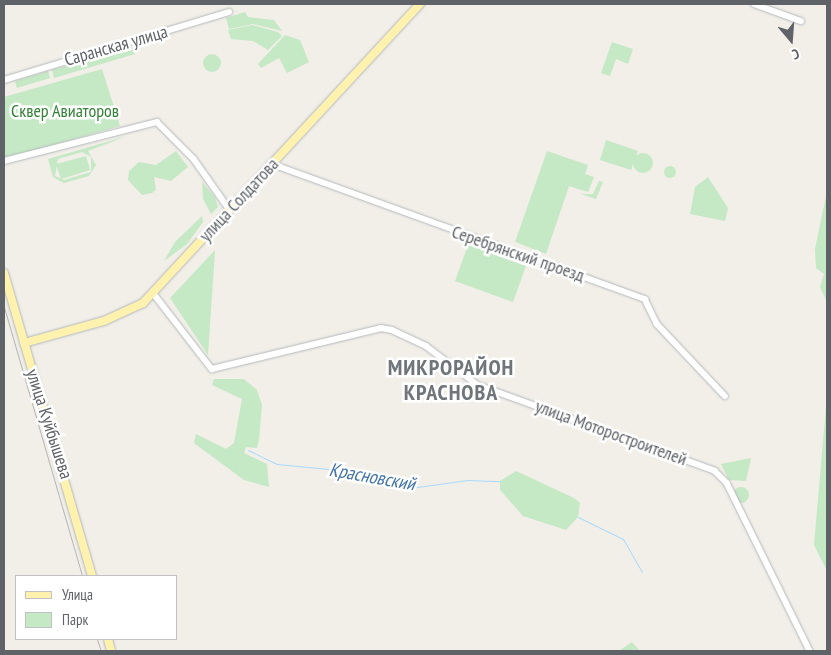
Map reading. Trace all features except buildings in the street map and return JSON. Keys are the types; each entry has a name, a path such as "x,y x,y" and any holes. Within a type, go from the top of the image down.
{"main road":[{"name":"улица Солдатова","path":"24,343 117,316 154,294 420,4"},
{"name":"улица Куйбышева","path":"4,273 92,575"}],"street":[{"path":"754,4 802,20"},
{"name":"Саранская улица","path":"4,80 229,12"},
{"path":"4,161 157,122 204,172 230,210"},
{"name":"Серебрянский проезд","path":"272,164 642,297 650,304 657,324 725,396"},
{"name":"улица Моторостроителей","path":"154,294 212,369 380,328 392,330 426,346 478,385 715,471 727,483 810,651"}],"green space":[{"path":"245,12 248,17 274,20 282,31 253,24 229,29 226,18"},
{"path":"252,25 278,32 282,36 268,50 253,41 231,39 228,30"},
{"path":"285,35 300,40 309,62 287,73 279,58 261,68 258,64"},
{"path":"612,42 633,49 628,64 616,59 610,76 601,73"},
{"path":"133,47 135,54 54,78 52,70"},
{"path":"208,54 216,54 221,59 219,70 208,72 203,67 203,59"},
{"name":"Сквер Авиаторов","path":"102,69 120,126 4,159 4,97"},
{"path":"48,71 50,78 17,88 15,81"},
{"path":"127,136 88,151 96,165 89,176 64,183 53,177 48,159","holes":["82,152 91,157 91,172 64,180 55,176 58,159"]},
{"path":"606,140 638,151 631,170 600,160"},
{"path":"176,151 188,167 171,181 154,177 156,190 152,193 142,195 128,180 129,171 139,162 156,165"},
{"path":"547,151 588,165 585,174 594,177 588,192 569,186 546,254 515,242"},
{"path":"643,153 650,156 653,163 650,170 643,173 636,170 633,163 636,156"},
{"path":"86,156 90,170 61,179 56,164"},
{"path":"670,166 676,172 670,178 664,172"},
{"path":"708,177 728,208 725,221 690,214 695,187"},
{"path":"599,181 603,182 596,199 581,194 593,194"},
{"path":"202,182 215,197 218,207 211,214 203,199"},
{"path":"827,191 827,302 820,287 824,274 816,268 815,249"},
{"path":"202,216 203,222 187,244 164,261 175,242"},
{"path":"468,245 526,266 513,302 455,281"},
{"path":"215,250 208,355 170,298"},
{"path":"214,379 244,379 257,390 262,405 259,440 257,448 246,447 244,453 267,464 269,487 244,480 194,443 196,434 226,449 234,443 242,399 212,385"},
{"path":"827,395 827,571 814,545"},
{"path":"751,458 746,481 729,480 721,464"},
{"path":"516,471 574,498 580,503 578,517 566,530 523,516 500,490 500,481"},
{"path":"741,487 749,495 741,503 733,495"},
{"path":"632,642 640,651 619,651"}],"waterway":[{"name":"Красновский","path":"248,450 277,464 360,472 410,488 467,480 500,481"},
{"path":"578,517 623,539 642,572"}],"tram line":[{"path":"4,307 82,575"},
{"path":"97,640 101,651"}],"district":[{"name":"МИКРОРАЙОН КРАСНОВА","path":"451,380"}]}
